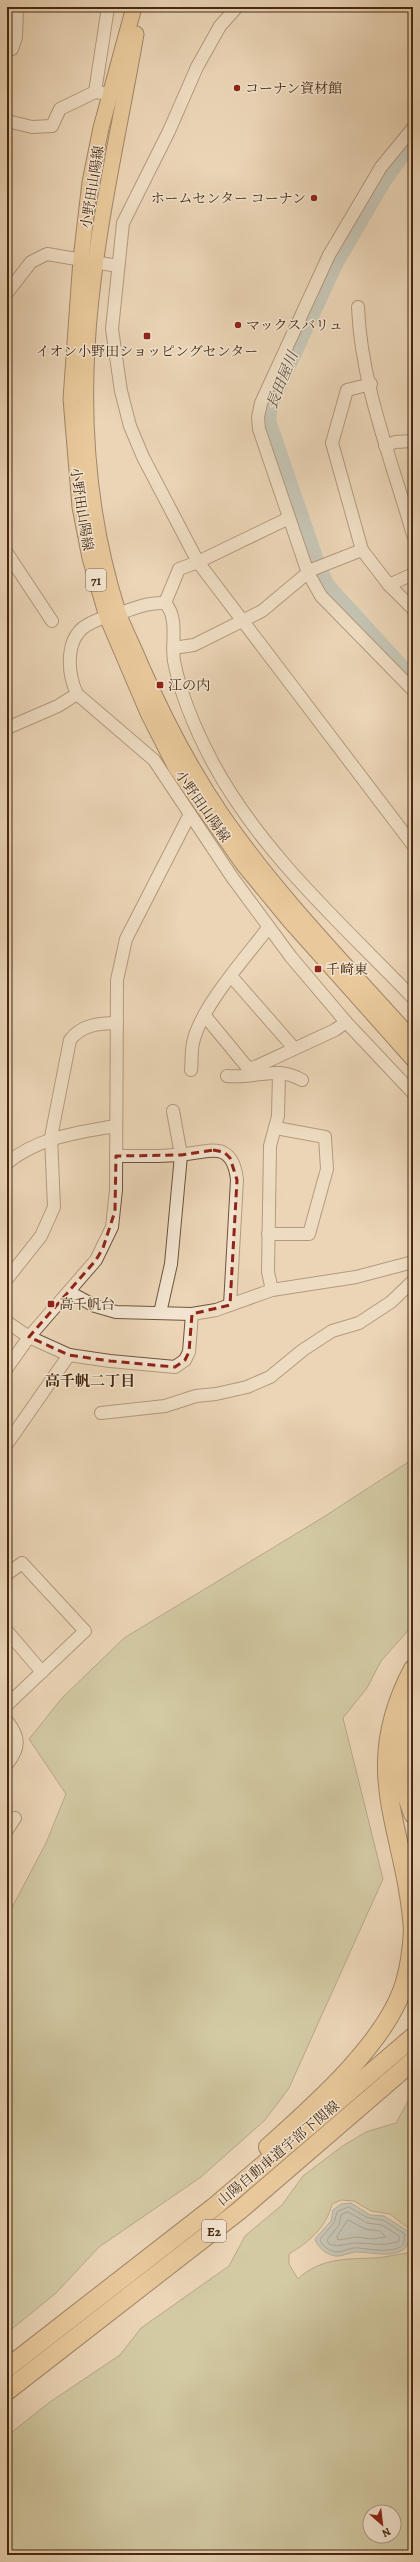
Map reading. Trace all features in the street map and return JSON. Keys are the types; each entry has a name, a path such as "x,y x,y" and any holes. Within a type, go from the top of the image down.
{"highway":[{"path":"96,2301 275,2142 369,2047 391,2014 405,1983 413,1930 408,1881 389,1804 386,1774 388,1744 395,1709 413,1669"},
{"path":"413,1680 401,1709 397,1744 402,1783 413,1814"},
{"path":"413,1702 406,1743 408,1766 413,1790"},
{"name":"山陽自動車道宇部下関線","path":"7,2368 96,2301 214,2208 413,2037"},
{"name":"山陽自動車道宇部下関線","path":"7,2391 240,2210 413,2061"}],"main road":[{"name":"小野田山陽線","path":"136,7 110,94 90,182 87,349 89,460 94,512 113,615 151,720 176,768 243,864 290,921 413,1059"},
{"name":"小野田山陽線","path":"88,260 103,203 136,7"},
{"name":"小野田山陽線","path":"113,615 175,737 223,816 298,910 413,1040"}],"street":[{"path":"7,51 12,48 16,37 18,7"},
{"path":"96,92 108,7"},
{"path":"237,7 220,26 197,67 169,131 123,223 112,329 121,391 130,426 198,562 413,845"},
{"path":"7,121 32,127 52,126 60,109 96,92 110,94"},
{"path":"413,128 382,167 329,255 261,403 258,417 259,428 289,518 314,570 321,596 413,690"},
{"path":"7,293 20,273 39,257 47,254 118,266"},
{"path":"358,307 359,331 370,384 385,446 413,535"},
{"path":"370,384 347,390 332,443 362,550 390,585 413,609"},
{"path":"385,446 395,442 413,441"},
{"path":"165,603 179,569 198,562 289,518"},
{"path":"173,648 194,645 262,611 314,570 362,550"},
{"path":"7,553 52,621"},
{"path":"390,585 413,574"},
{"path":"413,998 285,865 240,807 213,763 190,716 174,661 173,618 170,608 165,603 151,602 90,623 80,633 72,648 69,670 77,694 154,760 268,928 346,1022 413,1093"},
{"path":"7,728 58,706 77,694"},
{"path":"7,1368 29,1337 96,1260 112,1227 115,1211 117,980 126,939 190,814"},
{"path":"191,1070 193,1042 204,1016 231,976 268,928"},
{"path":"231,976 293,1047"},
{"path":"204,1016 247,1067 253,1068 293,1047 335,1030 346,1022"},
{"path":"7,1279 41,1236 54,1207 52,1137 70,1040 76,1031 87,1027 117,1023"},
{"path":"227,1076 241,1077 265,1072 289,1073 302,1080"},
{"path":"272,1290 268,1272 270,1146 276,1128 279,1073"},
{"path":"160,1313 171,1264 181,1155 173,1111"},
{"path":"7,1163 19,1153 52,1137 115,1126"},
{"path":"268,1234 309,1234 327,1169 325,1136 276,1128"},
{"path":"116,1156 181,1155 213,1150 224,1152 230,1158 236,1170 230,1305"},
{"path":"69,1292 96,1306 116,1312 192,1314 216,1310 272,1290 356,1277 413,1262"},
{"path":"102,1413 165,1406 196,1396 216,1394 246,1387 270,1377 303,1350 332,1331 359,1323 391,1302 413,1281"},
{"path":"7,1322 29,1337 70,1355 110,1361 175,1367 185,1360 189,1352 192,1314"},
{"path":"7,1444 70,1355"},
{"path":"7,1574 22,1563 86,1631 7,1705"},
{"path":"7,1631 42,1672"},
{"path":"7,1721 15,1731 18,1742 15,1752 7,1764"},
{"path":"7,1830 15,1818"}],"highlighted area":[{"path":"213,1150 224,1152 230,1158 237,1180 230,1305 192,1314 189,1352 185,1360 175,1367 110,1361 69,1355 29,1337 96,1260 103,1248 115,1211 116,1156 181,1155"}],"green space":[{"path":"413,1459 413,1625 381,1661 367,1688 343,1718 383,1879 289,2088 265,2120 201,2177 99,2247 56,2293 7,2333 7,1917 46,1843 66,1794 29,1739 62,1698 124,1638 322,1518"},
{"path":"413,2092 413,2232 390,2214 371,2211 354,2201 341,2200 332,2204 326,2220 316,2234 289,2254 289,2264 298,2279 306,2272 324,2263 354,2259 380,2258 412,2252 413,2555 7,2555 7,2436 50,2402 120,2355 141,2328 229,2266 245,2236 282,2205 303,2176 344,2145 366,2132 396,2123"}],"water":[{"path":"7,7 11,7 10,43 7,46"},
{"path":"351,2203 370,2215 384,2216 411,2233 405,2249 392,2254 357,2252 338,2256 332,2255 323,2250 315,2239 331,2221 333,2210 341,2204"}],"waterway":[{"name":"長田屋川","path":"413,138 383,180 335,262 269,404 267,421 318,569 326,586 413,681"}],"place":[{"name":"コーナン資材館","path":"237,88"},
{"name":"ホームセンター コーナン","path":"314,198"},
{"name":"マックスバリュ","path":"238,325"},
{"name":"イオン小野田ショッピングセンター","path":"147,336"},
{"name":"江の内","path":"160,685"},
{"name":"千崎東","path":"318,969"},
{"name":"高千帆台","path":"51,1304"}],"district":[{"name":"高千帆二丁目","path":"90,1381"}]}
